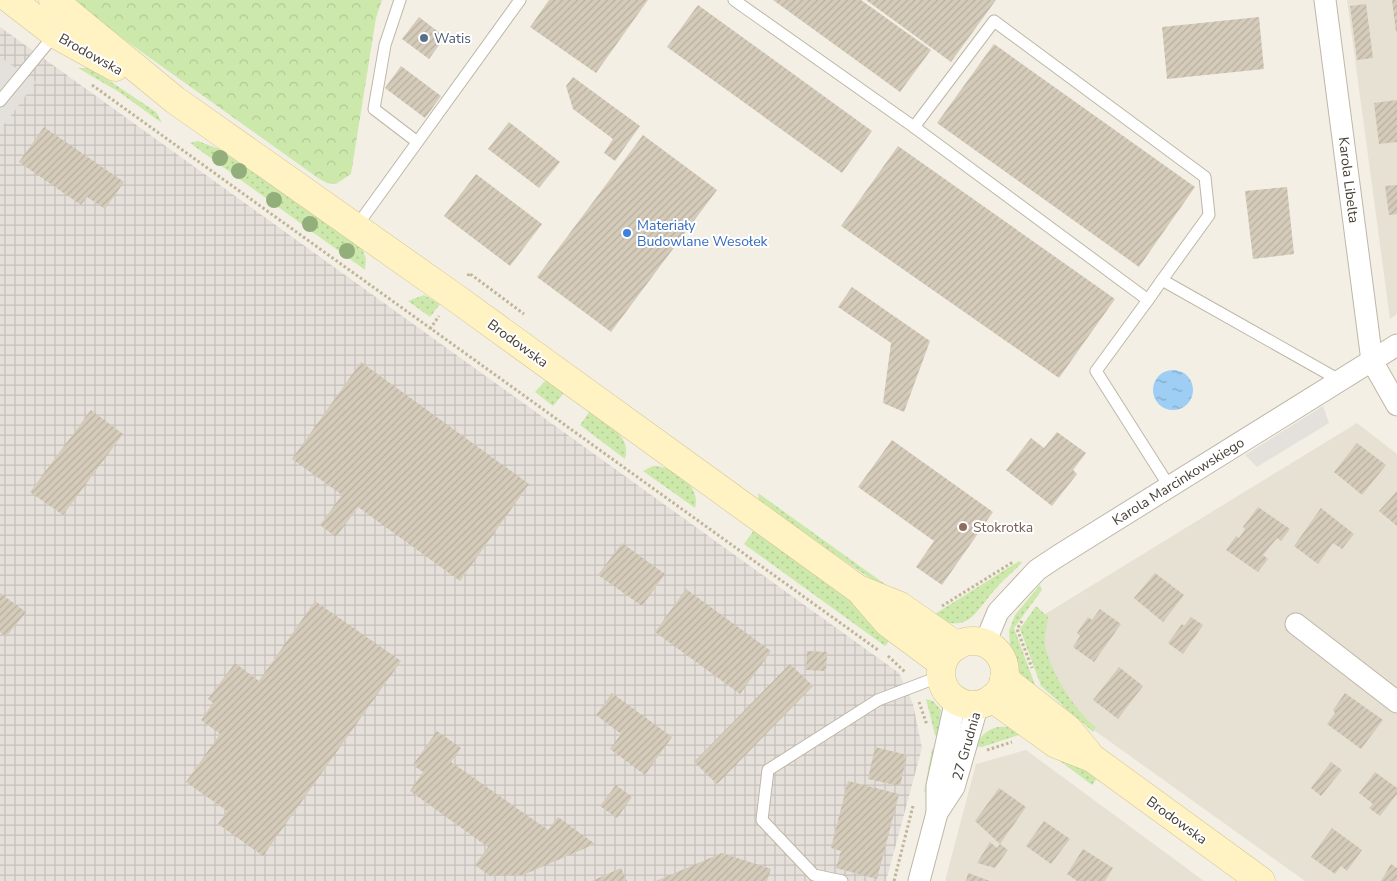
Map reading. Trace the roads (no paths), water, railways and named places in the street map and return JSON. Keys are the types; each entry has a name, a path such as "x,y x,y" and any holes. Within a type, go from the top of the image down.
{"street":[{"name":"Brodowska","path":"11,0 60,16 858,589 900,606 946,662"},
{"name":"Karola Libelta","path":"1325,0 1372,361"},
{"name":"Karola Marcinkowskiego","path":"985,643 998,612 1037,570 1397,345"},
{"path":"1372,361 1397,405"},
{"path":"1296,624 1397,702"},
{"path":"969,641 985,643 997,652 1004,664 982,695 946,692 946,662 969,641"},
{"name":"Brodowska","path":"982,695 1068,729 1092,758 1261,881"},
{"name":"27 Grudnia","path":"920,881 938,813 937,786 982,695"}],"lane":[{"path":"400,0 384,45 374,109 416,141"},
{"path":"356,227 416,141 520,0"},
{"path":"734,0 914,127 1148,300"},
{"path":"0,101 60,16"},
{"path":"914,127 994,21 1205,177 1209,215 1096,372 1169,486"},
{"path":"1162,280 1341,381"},
{"path":"842,881 814,875 762,820 768,770 878,700 913,687 946,662"}],"water":[{"path":"1173,370 1184,373 1190,379 1193,390 1190,401 1184,407 1173,410 1162,407 1156,401 1153,390 1156,379 1162,373"}],"place":[{"name":"Watis","path":"424,38"},
{"name":"Materiały Budowlane Wesołek","path":"627,233"},
{"name":"Stokrotka","path":"963,527"}]}
